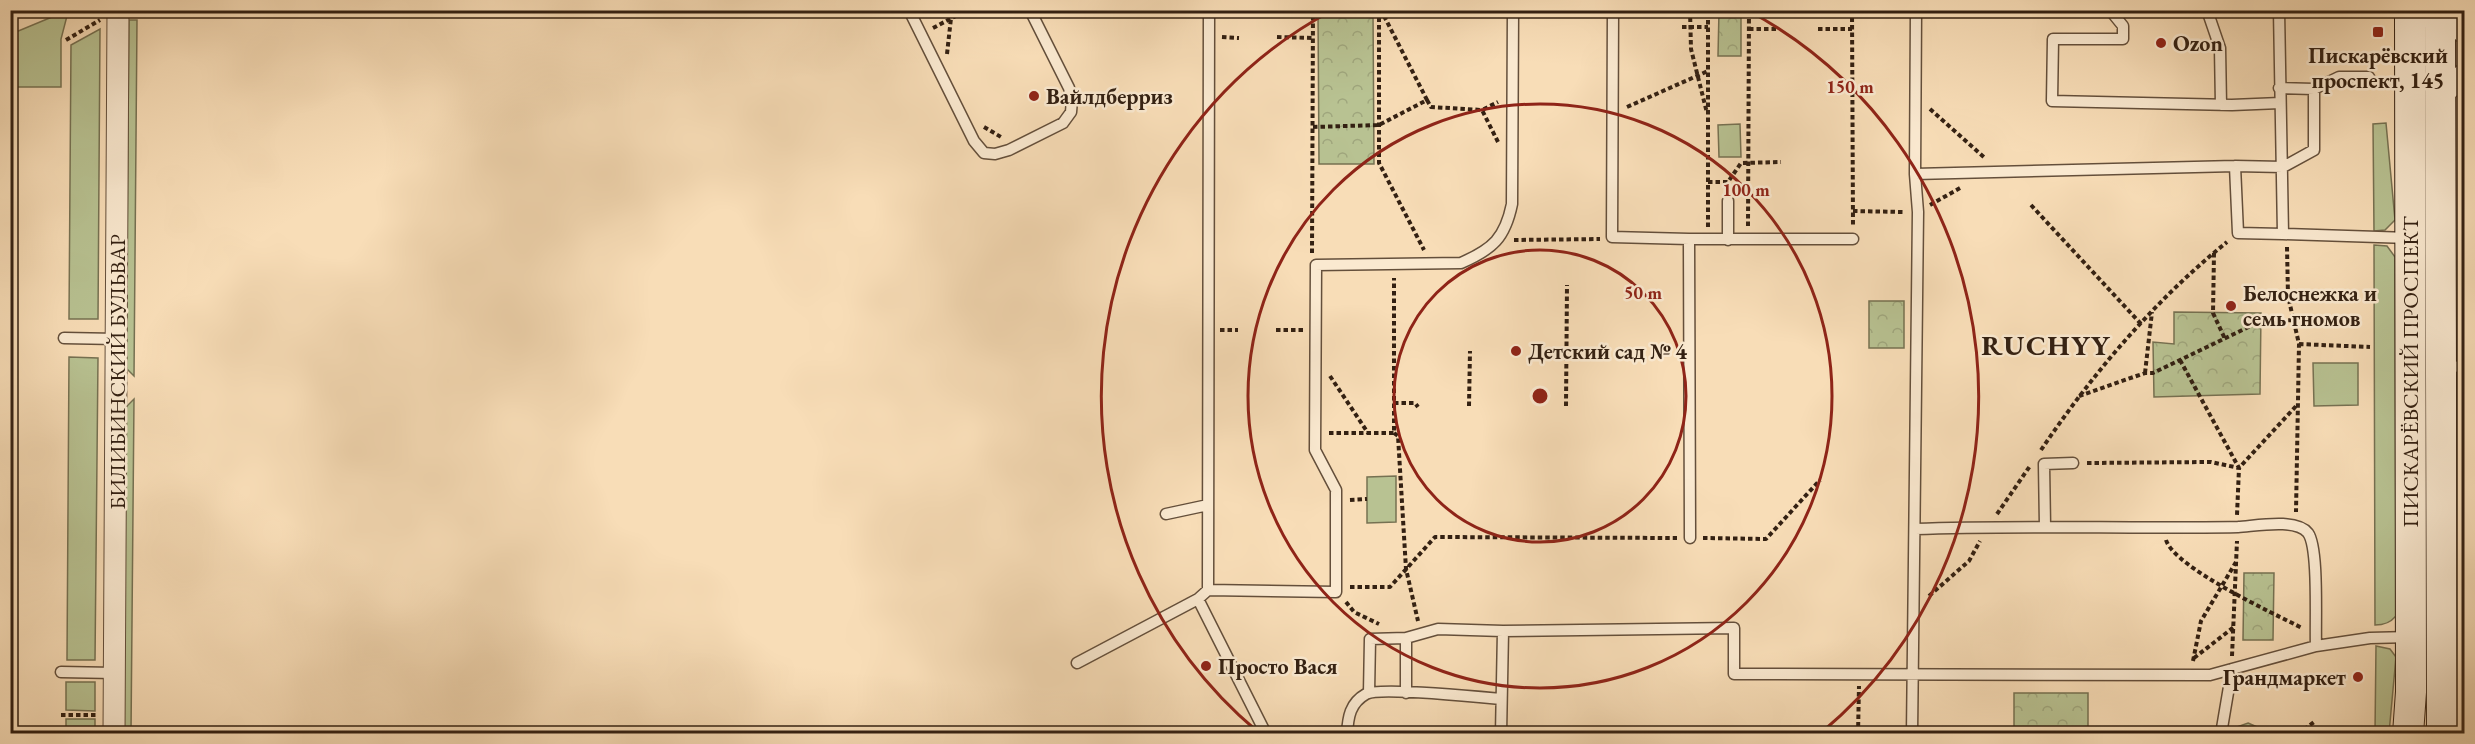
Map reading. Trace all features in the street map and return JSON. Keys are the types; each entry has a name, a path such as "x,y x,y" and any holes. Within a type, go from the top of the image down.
{"main road":[{"name":"ПИСКАРЁВСКИЙ ПРОСПЕКТ","path":"2408,734 2411,637 2410,10"},
{"name":"ПИСКАРЁВСКИЙ ПРОСПЕКТ","path":"2442,10 2440,97 2453,366 2442,734"}],"street":[{"path":"2442,10 2464,33"},
{"name":"БИЛИБИНСКИЙ БУЛЬВАР","path":"111,14 117,339 114,734"},
{"path":"2440,97 2464,74"}],"lane":[{"path":"909,10 974,141 984,153 995,154 1017,147 1063,123 1071,112 1069,88 1030,10"},
{"path":"1208,590 1209,10"},
{"path":"1077,663 1198,599 1208,590 1336,592 1336,490 1316,450 1316,265 1461,263 1483,254 1499,240 1508,222 1512,204 1514,10"},
{"path":"1613,10 1612,237 1728,240 1853,239"},
{"path":"1912,734 1918,212 1915,174 1916,10"},
{"path":"2110,10 2123,26 2123,39 2053,39 2052,101 2221,105 2280,103"},
{"path":"2207,10 2220,48 2221,105"},
{"path":"2279,10 2283,234"},
{"path":"2279,88 2314,89 2339,77 2369,76"},
{"path":"1915,174 2235,166 2283,167 2314,150 2314,89"},
{"path":"2235,166 2238,233 2409,238"},
{"path":"1728,201 1728,240"},
{"path":"1689,239 1690,538"},
{"path":"64,338 117,339"},
{"path":"2045,526 2044,464 2073,464"},
{"path":"1166,513 1208,506"},
{"path":"1915,529 1989,526 2237,527 2296,524 2308,534 2314,549 2316,640"},
{"path":"1198,599 1266,734"},
{"path":"1369,693 1370,639 1406,638 1438,629 1503,631 1734,628 1734,674 2210,675 2316,640 2411,637"},
{"path":"1501,734 1503,631"},
{"path":"1406,638 1406,693"},
{"path":"2221,734 2232,669"},
{"path":"61,672 114,673"},
{"path":"1347,734 1348,713 1358,700 1369,693 1501,699"}],"path":[{"path":"944,81 951,18 949,10"},
{"path":"921,33 967,10"},
{"path":"1313,10 1312,254 1316,265"},
{"path":"1380,10 1431,107 1482,110"},
{"path":"1380,10 1379,163 1431,264"},
{"path":"1690,10 1691,50 1708,120"},
{"path":"1708,10 1708,239"},
{"path":"1748,240 1749,10"},
{"path":"1852,10 1853,239"},
{"path":"66,40 111,14"},
{"path":"1682,27 1708,27"},
{"path":"1749,29 1777,29"},
{"path":"1818,29 1852,29"},
{"path":"1277,38 1313,38"},
{"path":"1613,113 1708,71"},
{"path":"1915,96 2001,172"},
{"path":"1313,126 1379,125 1427,100"},
{"path":"960,112 1017,147"},
{"path":"1708,182 1728,182 1736,168 1748,162 1780,162"},
{"path":"1853,211 1918,212 1987,172"},
{"path":"2031,205 2141,324"},
{"path":"1912,611 1969,561 1989,526 2076,398 2180,280 2238,233"},
{"path":"2283,234 2287,243 2288,296 2299,344 2296,524"},
{"path":"1499,240 1612,237"},
{"path":"2214,252 2213,313 2225,339"},
{"path":"1394,265 1394,433"},
{"path":"1566,406 1567,285"},
{"path":"2145,374 2152,311"},
{"path":"2076,398 2145,374 2153,374 2261,321 2293,320"},
{"path":"1276,330 1316,330"},
{"path":"2299,344 2370,347"},
{"path":"1469,406 1470,351"},
{"path":"1316,356 1368,433"},
{"path":"2180,360 2239,468 2232,669"},
{"path":"1394,403 1415,403 1418,407"},
{"path":"2239,468 2297,404"},
{"path":"1316,433 1394,433 1398,436 1406,569 1420,634"},
{"path":"2073,464 2211,462 2239,468"},
{"path":"1406,638 1354,612 1336,592 1346,587 1390,587 1436,537 1766,538 1820,480"},
{"path":"2163,526 2171,551 2222,586 2316,640"},
{"path":"2190,675 2201,621 2236,561"},
{"path":"2193,659 2234,627"},
{"path":"1858,734 1859,674"},
{"path":"61,715 100,715"},
{"path":"2298,734 2314,722"}],"green space":[{"path":"1318,11 1373,11 1374,164 1319,164"},
{"path":"1719,11 1741,11 1741,56 1718,56"},
{"path":"64,12 67,16 61,39 61,87 11,87 11,34"},
{"path":"129,20 137,20 134,376 126,368"},
{"path":"100,29 98,319 69,319 71,45"},
{"path":"2386,123 2395,220 2385,230 2374,231 2373,124"},
{"path":"1740,124 1741,157 1719,157 1718,125"},
{"path":"2374,245 2387,246 2395,257 2396,616 2381,625 2375,625"},
{"path":"1869,301 1904,301 1904,348 1869,348"},
{"path":"2174,312 2261,313 2260,394 2154,397 2153,342 2174,344"},
{"path":"69,357 98,358 95,660 67,660"},
{"path":"2313,363 2358,363 2358,405 2314,406"},
{"path":"134,399 131,733 123,734 126,407"},
{"path":"1396,476 1396,522 1367,523 1367,477"},
{"path":"2244,573 2274,573 2273,640 2243,640"},
{"path":"2376,646 2390,649 2396,657 2389,733 2375,733"},
{"path":"66,682 95,682 95,711 66,710"},
{"path":"2014,693 2088,693 2088,727 2014,727"},
{"path":"66,719 95,719 95,733 66,733"},
{"path":"2248,723 2271,733 2230,733 2231,729"}],"place":[{"name":"Пискарёвский проспект, 145","path":"2378,32"},
{"name":"Ozon","path":"2161,43"},
{"name":"Вайлдберриз","path":"1034,96"},
{"name":"Белоснежка и семь гномов","path":"2231,306"},
{"name":"Детский сад № 4","path":"1516,351"},
{"name":"Просто Вася","path":"1206,666"},
{"name":"Грандмаркет","path":"2358,677"}],"district":[{"name":"RUCHYY","path":"2046,345"}]}
